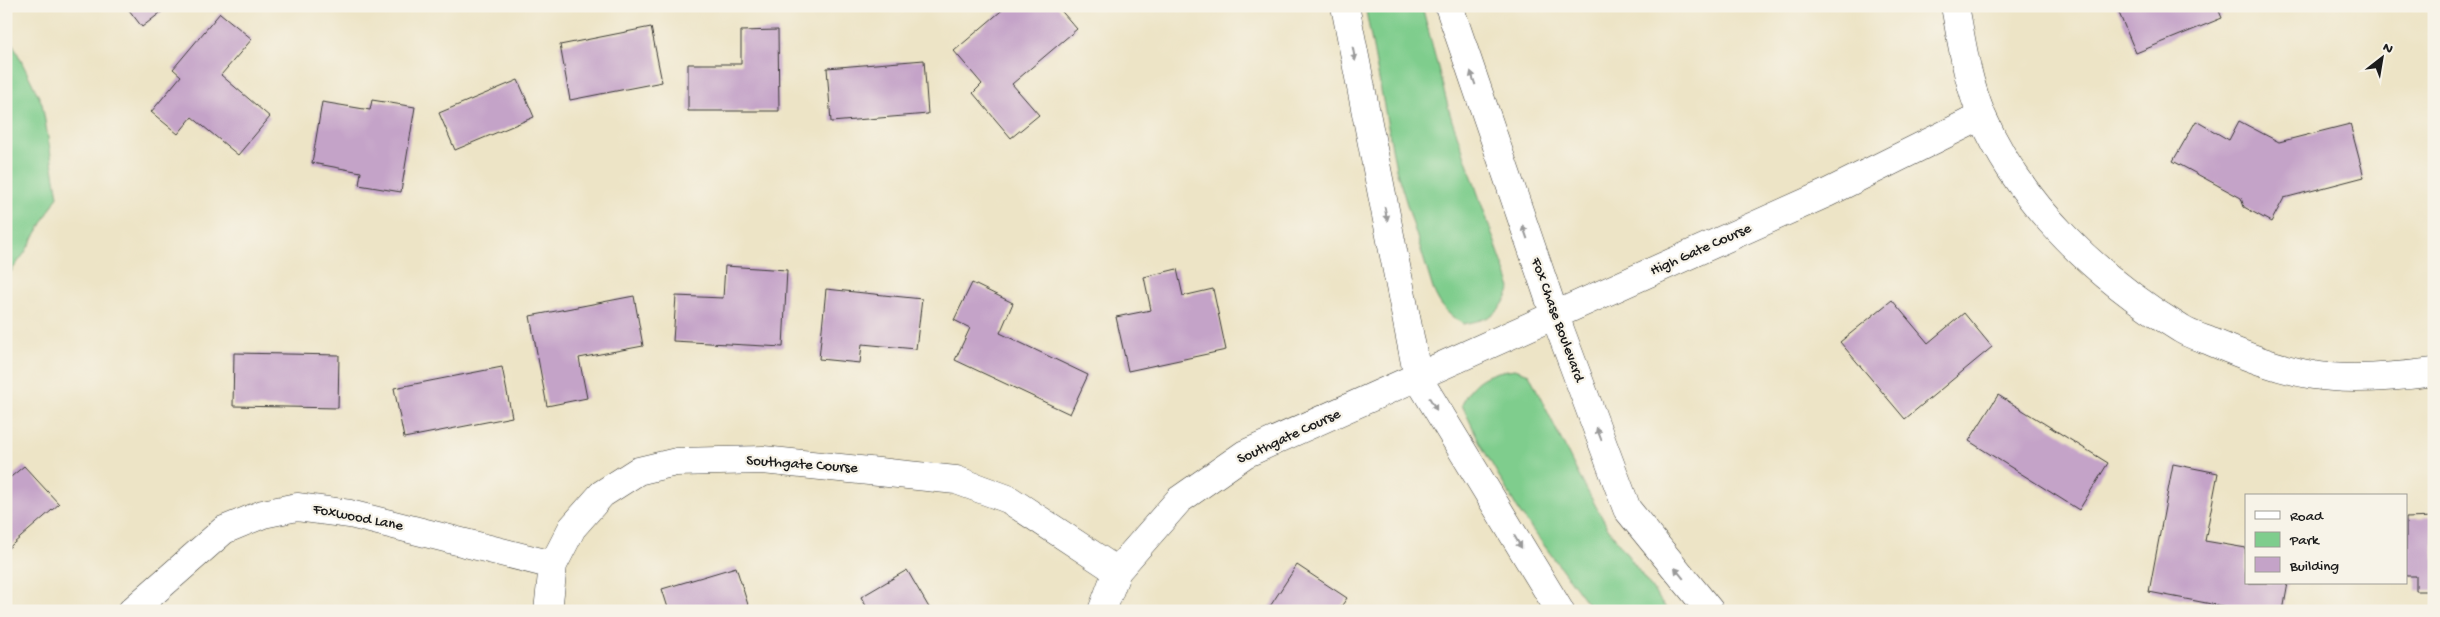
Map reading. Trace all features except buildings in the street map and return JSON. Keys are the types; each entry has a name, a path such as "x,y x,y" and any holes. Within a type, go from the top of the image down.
{"street":[{"path":"1345,6 1418,378 1560,611"},
{"name":"Fox Chase Boulevard","path":"1449,6 1555,316 1627,509 1710,611"},
{"path":"1955,6 1966,66 1982,116 2018,182 2065,236 2115,284 2182,330 2250,358 2314,375 2388,378 2434,372"},
{"name":"High Gate Course","path":"1418,378 1827,193 1982,116"},
{"name":"Southgate Course","path":"548,611 553,565 572,528 602,494 638,471 676,462 763,460 956,480 1008,499 1117,571 1179,500 1245,454 1418,378"},
{"name":"Foxwood Lane","path":"132,611 224,530 264,514 297,507 350,514 553,565"},
{"path":"1102,611 1117,571"}],"green space":[{"path":"1365,6 1422,6 1450,114 1511,288 1503,304 1487,318 1463,324 1445,309 1433,289 1396,169"},
{"path":"6,30 42,103 58,196 24,254 6,278"},
{"path":"1515,369 1529,374 1578,474 1608,528 1668,611 1593,611 1520,513 1482,447 1462,405 1471,389 1482,378 1497,372"}]}
